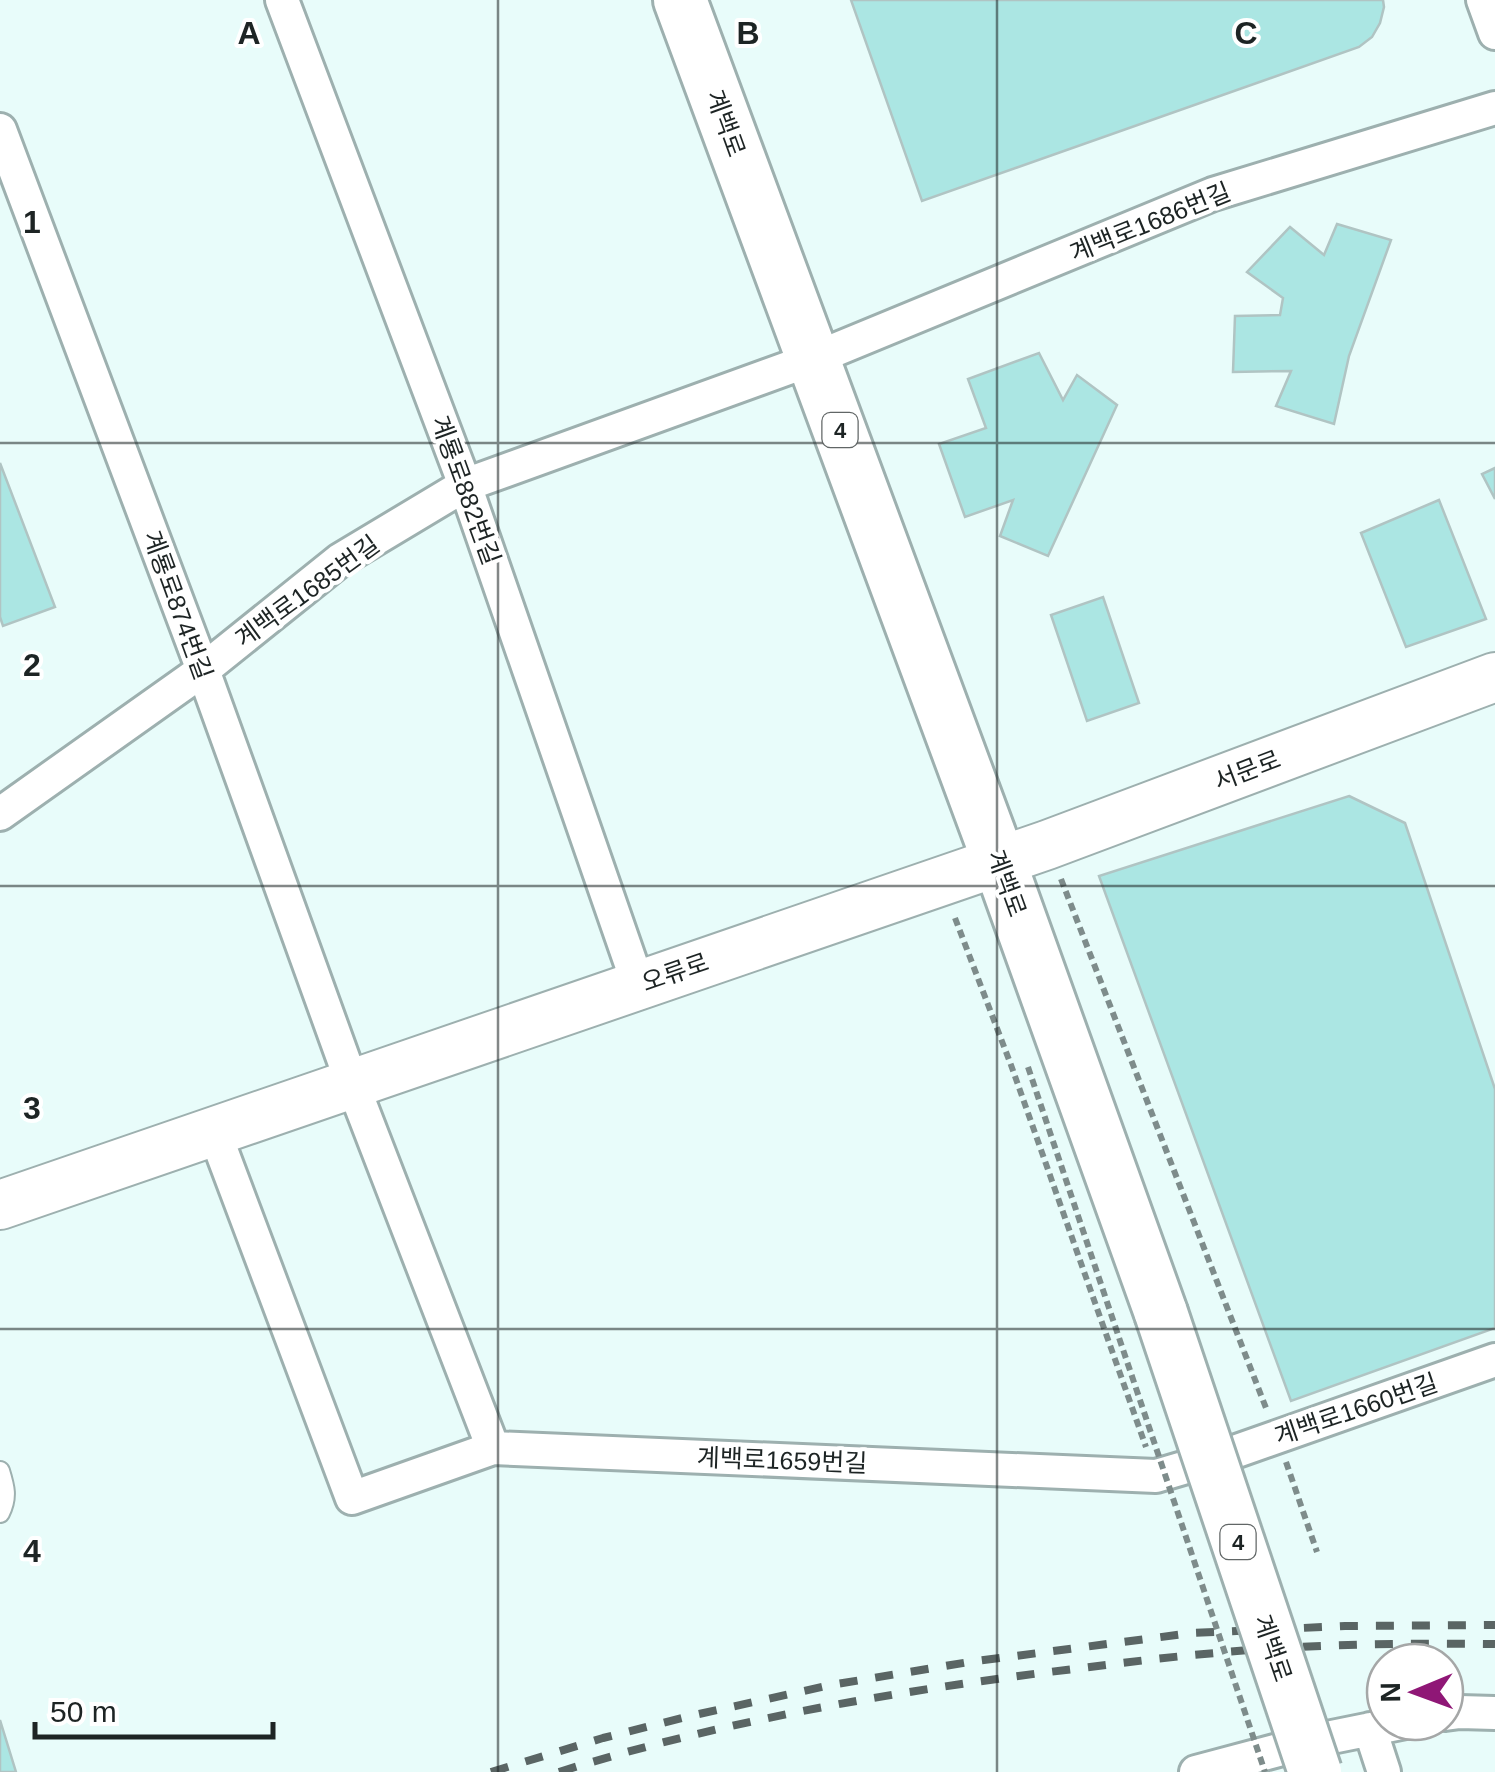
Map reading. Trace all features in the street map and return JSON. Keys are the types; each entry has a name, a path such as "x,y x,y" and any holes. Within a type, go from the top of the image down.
{"main road":[{"name":"계백로","path":"680,0 813,359 1023,853 1161,1313 1314,1756"}],"street":[{"name":"계룡로882번길","path":"282,0 465,485 638,984"},
{"path":"1484,0 1495,33"},
{"name":"계백로1686번길","path":"813,359 1213,194 1495,108"},
{"name":"계룡로874번길","path":"0,130 203,670 352,1084"},
{"name":"계백로1685번길","path":"0,814 203,670 340,560 465,485 813,359"},
{"name":"서문로","path":"1023,853 1495,677"},
{"name":"오류로","path":"0,1205 1023,853"},
{"path":"352,1084 493,1448"},
{"name":"계백로1659번길","path":"214,1131 352,1498 493,1448 1156,1476 1217,1458"},
{"name":"계백로1660번길","path":"1217,1458 1495,1360"},
{"path":"1465,1712 1495,1713"},
{"path":"1196,1772 1257,1767 1314,1756 1365,1731"},
{"path":"1374,1742 1384,1772"}],"lane":[{"path":"0,1471 6,1500 0,1513"}],"path":[{"path":"1023,853 1277,1436 1316,1552"},
{"path":"940,880 1011,1065 1156,1476"},
{"path":"1011,1065 1028,1067 1257,1767"}],"building":[{"path":"851,0 1383,0 1384,7 1372,37 1359,47 922,201"},
{"path":"1337,224 1391,240 1349,356 1334,424 1276,406 1291,371 1233,372 1235,316 1280,315 1283,298 1247,272 1290,227 1324,255"},
{"path":"1039,353 1063,400 1077,375 1117,405 1048,556 1000,536 1013,500 965,517 939,444 986,428 968,379"},
{"path":"0,463 55,607 3,626 0,617"},
{"path":"1495,468 1495,499 1482,474"},
{"path":"1439,500 1486,619 1406,647 1361,533"},
{"path":"1103,597 1139,703 1087,721 1051,615"},
{"path":"1349,796 1405,823 1495,1089 1495,1328 1291,1401 1099,876"},
{"path":"0,1720 16,1772 0,1772"}],"railway":[{"path":"491,1772 690,1716 831,1685 969,1662 1192,1633 1495,1625"},
{"path":"559,1772 737,1725 980,1681 1250,1650 1495,1644"}]}
